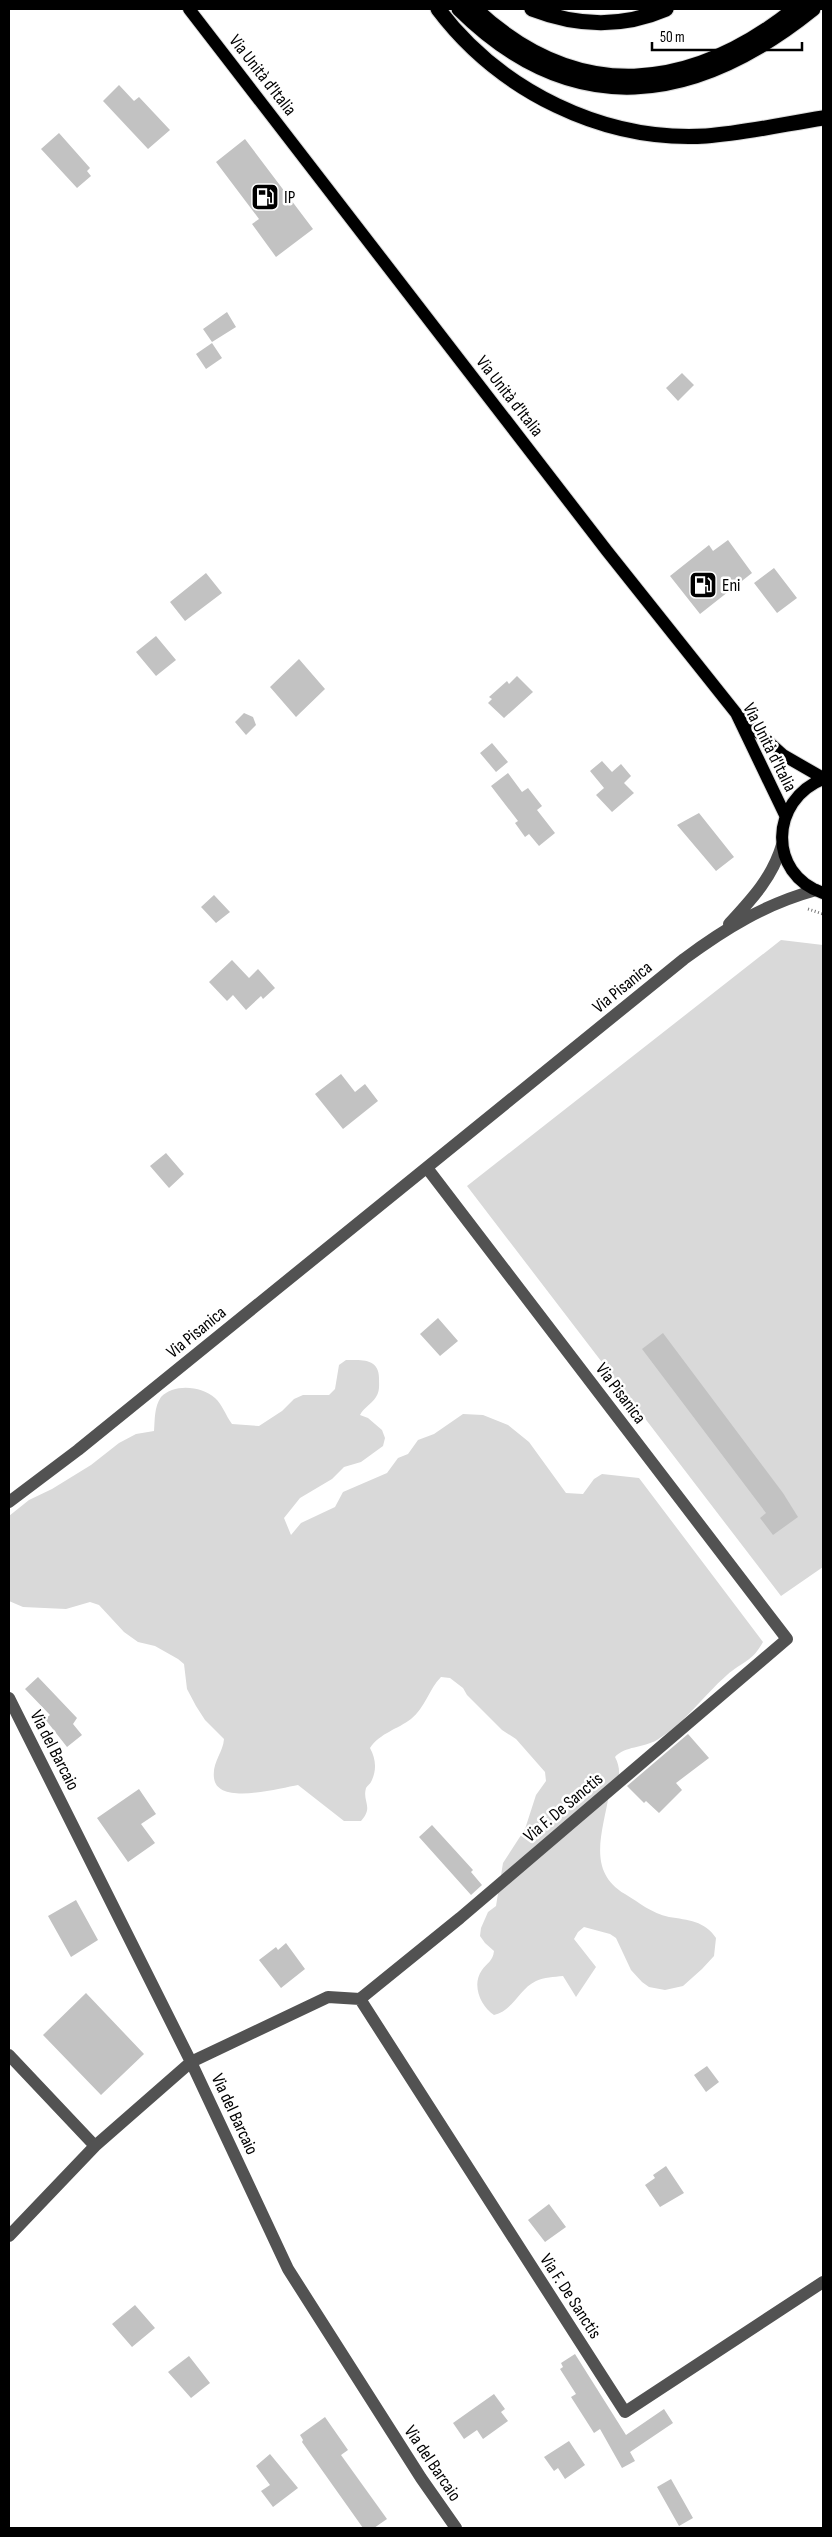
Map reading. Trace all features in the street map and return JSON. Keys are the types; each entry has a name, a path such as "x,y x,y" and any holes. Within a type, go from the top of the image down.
{"highway":[{"path":"438,9 469,44 498,70 527,90 556,106 612,126 671,135 707,136 823,118"},
{"path":"459,9 498,42 548,72 576,81 623,88 654,86 704,74 763,44 813,9"},
{"path":"474,9 509,36 544,56 582,71 615,76 647,76 678,72 721,55 757,35 796,9"},
{"path":"532,9 566,20 609,23 638,19 666,9"}],"main road":[{"name":"Via Unità d'Italia","path":"189,9 601,543 736,713 785,815"},
{"path":"736,713 783,755 823,779"},
{"path":"819,891 800,879 788,863 782,845 782,830 785,815 790,805 804,789 823,779"}],"street":[{"name":"Via Pisanica","path":"9,1502 71,1456 684,959 724,929 762,888 776,866 782,845"},
{"name":"Via Pisanica","path":"724,929 786,898 819,891"},
{"name":"Via Pisanica","path":"427,1168 787,1639"},
{"name":"Via F. De Sanctis","path":"787,1639 460,1918 360,1999 625,2412 823,2282"},
{"name":"Via del Barcaio","path":"9,1698 191,2062 288,2269 421,2478 456,2528"},
{"path":"9,2236 95,2146 191,2062 328,1997 360,1999"},
{"path":"9,2056 95,2146"}],"shaded area":[{"path":"781,940 823,945 823,1567 781,1596 467,1186"},
{"path":"346,1360 368,1362 373,1364 378,1371 379,1390 377,1395 360,1415 368,1418 382,1430 385,1438 383,1446 361,1462 344,1467 332,1479 300,1498 284,1518 291,1535 301,1523 335,1507 343,1492 387,1473 398,1458 408,1454 418,1440 434,1434 463,1414 483,1415 508,1425 529,1442 566,1493 583,1494 594,1479 602,1474 639,1478 763,1642 751,1658 727,1675 667,1733 652,1743 629,1749 615,1757 619,1767 619,1777 616,1786 609,1794 601,1836 601,1862 605,1874 613,1885 646,1907 669,1917 689,1920 701,1925 712,1932 716,1938 714,1956 683,1986 665,1990 649,1987 631,1970 616,1938 610,1934 584,1927 574,1939 596,1967 576,1997 563,1976 553,1977 539,1980 530,1985 501,2013 494,2015 485,2007 479,1995 477,1982 482,1970 491,1960 494,1951 480,1936 481,1928 488,1912 496,1906 503,1863 525,1829 536,1795 546,1781 545,1772 516,1739 502,1730 467,1695 463,1688 450,1678 441,1677 416,1715 379,1739 370,1748 375,1760 375,1769 373,1778 365,1793 367,1812 361,1821 344,1821 298,1785 250,1793 226,1791 218,1786 214,1778 214,1772 224,1739 205,1720 196,1706 187,1689 184,1664 155,1646 138,1642 124,1632 99,1605 90,1602 66,1609 23,1607 9,1601 9,1516 29,1500 52,1489 91,1465 119,1443 136,1434 154,1431 155,1414 161,1397 180,1388 203,1391 217,1401 232,1424 259,1426 282,1411 294,1399 303,1395 329,1395 335,1389 339,1365"}],"building":[{"path":"119,85 134,101 139,97 170,130 148,149 103,101"},
{"path":"59,133 90,168 87,171 91,176 77,188 41,149"},
{"path":"245,139 313,229 276,257 252,224 259,219 216,162"},
{"path":"227,312 236,327 212,342 203,329"},
{"path":"212,343 222,358 206,369 196,354"},
{"path":"682,373 694,385 678,401 666,388"},
{"path":"728,540 752,573 700,614 670,576 709,545 713,551"},
{"path":"774,568 797,598 777,613 754,583"},
{"path":"206,573 222,593 185,621 170,602"},
{"path":"156,636 176,660 156,676 136,652"},
{"path":"299,659 325,689 296,717 270,687"},
{"path":"517,676 533,692 504,718 488,703 492,699 489,697 507,681 509,684"},
{"path":"244,713 253,717 256,725 246,735 235,722"},
{"path":"492,743 508,762 496,772 480,753"},
{"path":"602,761 612,772 621,764 631,776 624,783 634,793 612,812 596,795 604,788 590,771"},
{"path":"508,773 522,792 528,788 542,806 537,810 555,833 539,846 529,834 525,837 515,823 518,821 491,786"},
{"path":"699,813 734,857 716,871 677,825"},
{"path":"214,895 230,912 216,923 201,907"},
{"path":"232,960 249,978 258,969 275,988 263,999 261,996 246,1010 233,995 227,1001 209,982"},
{"path":"341,1074 355,1092 365,1084 378,1101 343,1129 315,1094"},
{"path":"166,1153 184,1174 169,1188 150,1166"},
{"path":"438,1318 458,1341 440,1356 420,1334"},
{"path":"663,1333 783,1493 798,1517 773,1535 760,1518 766,1513 642,1349"},
{"path":"38,1677 77,1718 73,1724 82,1735 67,1747 45,1719 50,1715 25,1689"},
{"path":"688,1734 709,1758 676,1783 682,1790 659,1813 646,1801 644,1803 627,1786"},
{"path":"139,1789 156,1814 141,1824 155,1843 128,1862 97,1818"},
{"path":"432,1825 473,1870 471,1872 482,1885 471,1895 419,1837"},
{"path":"76,1900 98,1940 71,1957 48,1916"},
{"path":"286,1943 305,1969 281,1988 259,1960 276,1947 278,1950"},
{"path":"86,1993 144,2054 101,2095 43,2035"},
{"path":"707,2066 719,2082 706,2092 694,2075"},
{"path":"666,2166 684,2193 660,2207 645,2185 655,2178 653,2175"},
{"path":"549,2204 566,2227 545,2242 528,2220"},
{"path":"135,2305 155,2328 132,2347 112,2324"},
{"path":"575,2354 626,2435 664,2409 673,2423 630,2452 635,2461 622,2468 600,2429 594,2433 571,2397 576,2394 560,2369 563,2367 561,2363"},
{"path":"189,2356 210,2383 191,2398 168,2372"},
{"path":"494,2394 505,2409 501,2412 508,2421 483,2439 477,2430 464,2439 453,2423"},
{"path":"325,2417 348,2450 341,2455 387,2519 374,2528 363,2528 302,2442 303,2440 300,2435"},
{"path":"569,2441 585,2465 565,2479 558,2468 554,2471 544,2457"},
{"path":"270,2454 298,2488 273,2507 261,2491 270,2485 256,2466"},
{"path":"671,2479 693,2518 679,2526 657,2487"}],"place":[{"name":"IP","path":"265,197"},
{"name":"Eni","path":"703,585"}]}
